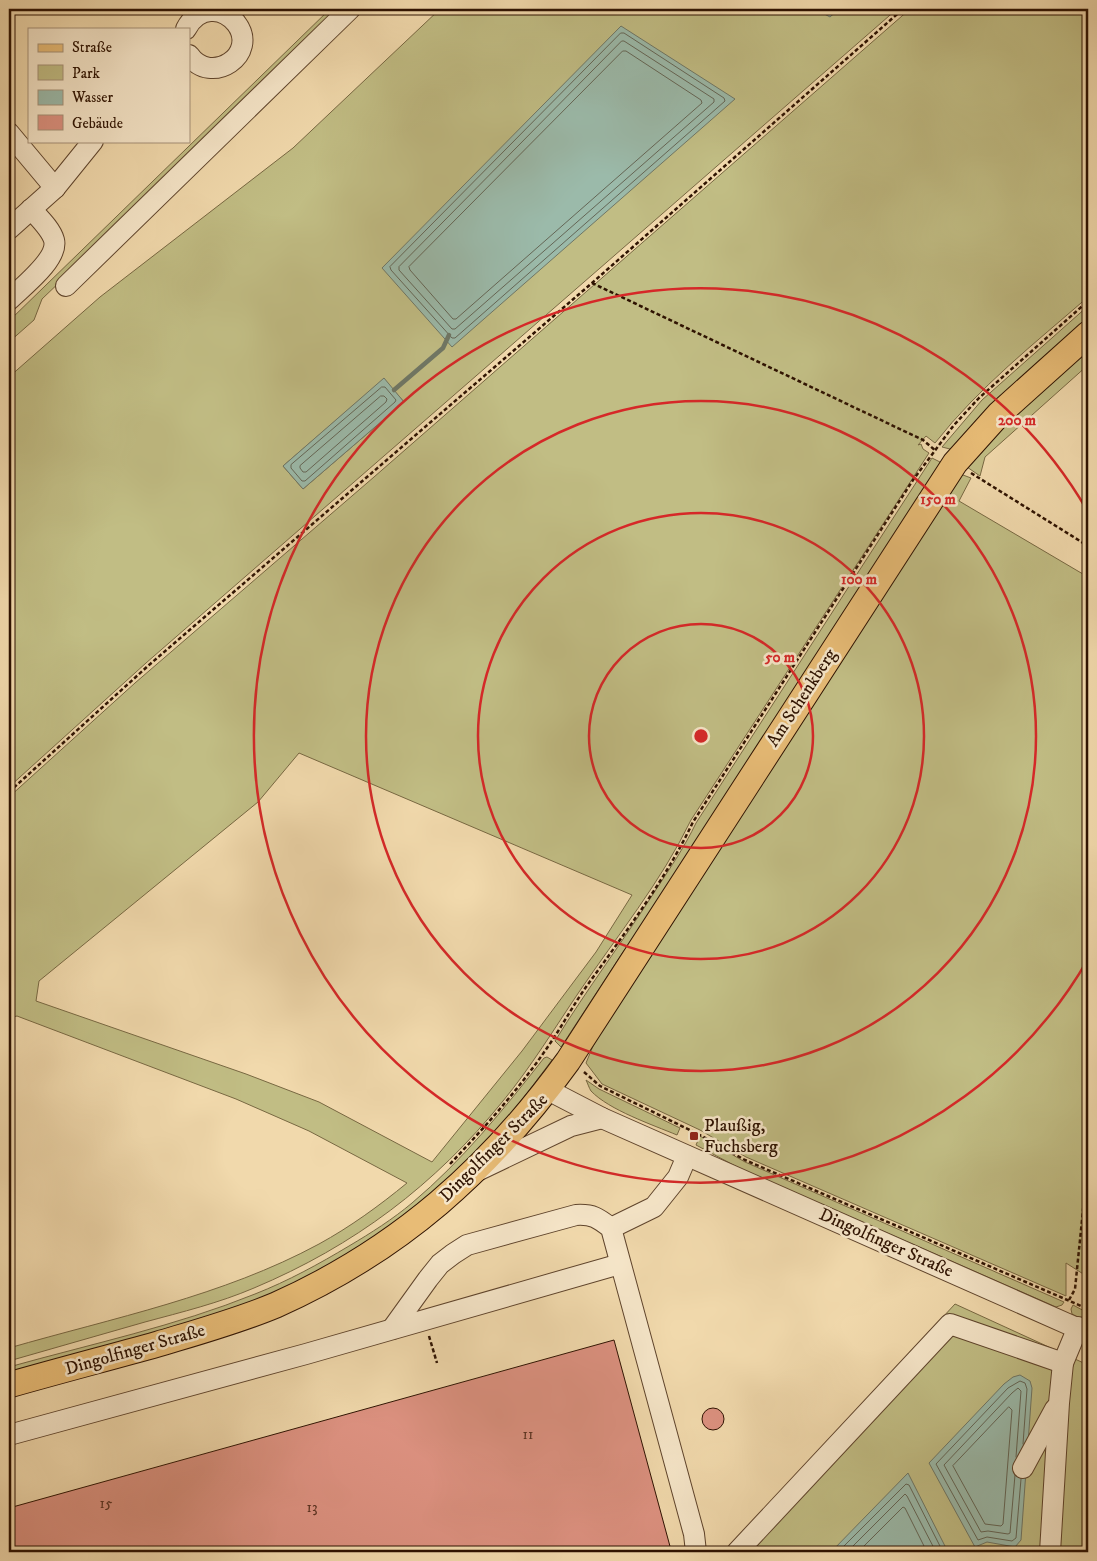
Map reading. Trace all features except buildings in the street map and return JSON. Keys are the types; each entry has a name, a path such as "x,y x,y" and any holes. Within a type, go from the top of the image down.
{"main road":[{"name":"Am Schenkberg","path":"548,1090 568,1061 945,457 999,414 1088,334"},
{"name":"Dingolfinger Straße","path":"9,1385 202,1331 276,1305 331,1277 382,1246 421,1218 476,1171 548,1090"}],"street":[{"path":"66,286 350,9"},
{"path":"189,18 210,10 238,13 242,33 241,47 236,59 226,66 211,69 190,58"},
{"path":"9,133 55,188"},
{"path":"9,229 55,188 92,142"},
{"path":"9,300 42,268 54,253 54,241 47,228 31,209"},
{"name":"Dingolfinger Straße","path":"548,1090 602,1118 1075,1326"},
{"path":"476,1171 571,1126 602,1118"},
{"path":"611,1228 654,1207 678,1177 687,1156"},
{"path":"392,1329 440,1264 468,1245 576,1216 588,1214 601,1220 611,1228 694,1534 696,1552"},
{"path":"9,1435 620,1264"},
{"path":"737,1552 950,1324 1063,1363"},
{"path":"1050,1552 1063,1363 1075,1326"},
{"path":"1023,1468 1059,1403"}],"path":[{"path":"9,792 149,665 592,283 903,9"},
{"path":"592,283 923,440 945,457 1088,546"},
{"path":"448,1166 505,1103 547,1048 581,994 633,921 684,841 693,822 908,489 945,457 954,425 979,398 1088,301"},
{"path":"547,1048 584,1071 600,1086 698,1134 745,1160 1088,1309"},
{"path":"1075,1326 1069,1300 1075,1289 1088,1161"},
{"path":"425,1320 437,1363"}],"green space":[{"path":"330,9 345,9 42,299 34,320 9,342 9,321"},
{"path":"440,9 897,9 146,663 9,787 9,377 100,297 293,148","holes":["384,379 404,402 303,489 283,466"]},
{"path":"910,9 1088,9 1088,297 989,384 935,443 926,436 918,445 921,444 923,449 929,453 691,820 652,887 533,1061 503,1101 477,1131 421,1186 359,1233 326,1253 254,1288 214,1303 9,1361 9,1348 206,1292 282,1262 342,1231 407,1183 309,1131 236,1099 17,1016 9,1018 9,797 135,683","holes":["299,753 632,895 596,952 522,1051 432,1162 319,1102 246,1074 36,1001 39,981 258,802"]},
{"path":"1088,306 1088,320 1013,387 954,450 942,447 982,400"},
{"path":"1088,344 1088,365 985,457 980,476 967,467 968,462"},
{"path":"932,458 940,462 941,468 642,927 623,952 561,1047 555,1041 632,927 683,848 696,823"},
{"path":"963,475 971,478 959,501 1088,577 1088,1277 1066,1263 1066,1296 746,1157 700,1130 602,1084 586,1063 593,1046 673,913 955,477"},
{"path":"547,1057 552,1060 515,1109 476,1154 440,1190 337,1263 239,1309 9,1375 9,1367 195,1316 255,1294 279,1284 338,1253 390,1220 430,1187 465,1152 544,1058"},
{"path":"586,1080 599,1089 680,1128 677,1135 632,1116 599,1098 591,1091"},
{"path":"700,1136 745,1162 1064,1302 1056,1307 741,1169 696,1145"},
{"path":"955,1304 1088,1365 1088,1552 725,1552"},
{"path":"1073,1305 1088,1313 1088,1322 1072,1314 1071,1309"}],"water":[{"path":"815,9 839,9 830,17"},
{"path":"621,26 735,99 452,347 382,268"},
{"path":"384,378 404,402 303,489 283,466"},
{"path":"1020,1375 1030,1381 1032,1388 1021,1540 1015,1547 987,1542 975,1547 929,1463 1004,1384 1013,1377"},
{"path":"908,1473 948,1552 831,1552"}],"waterway":[{"path":"394,390 443,348 449,335"}],"place":[{"name":"Plaußig, Fuchsberg","path":"694,1136"}]}
